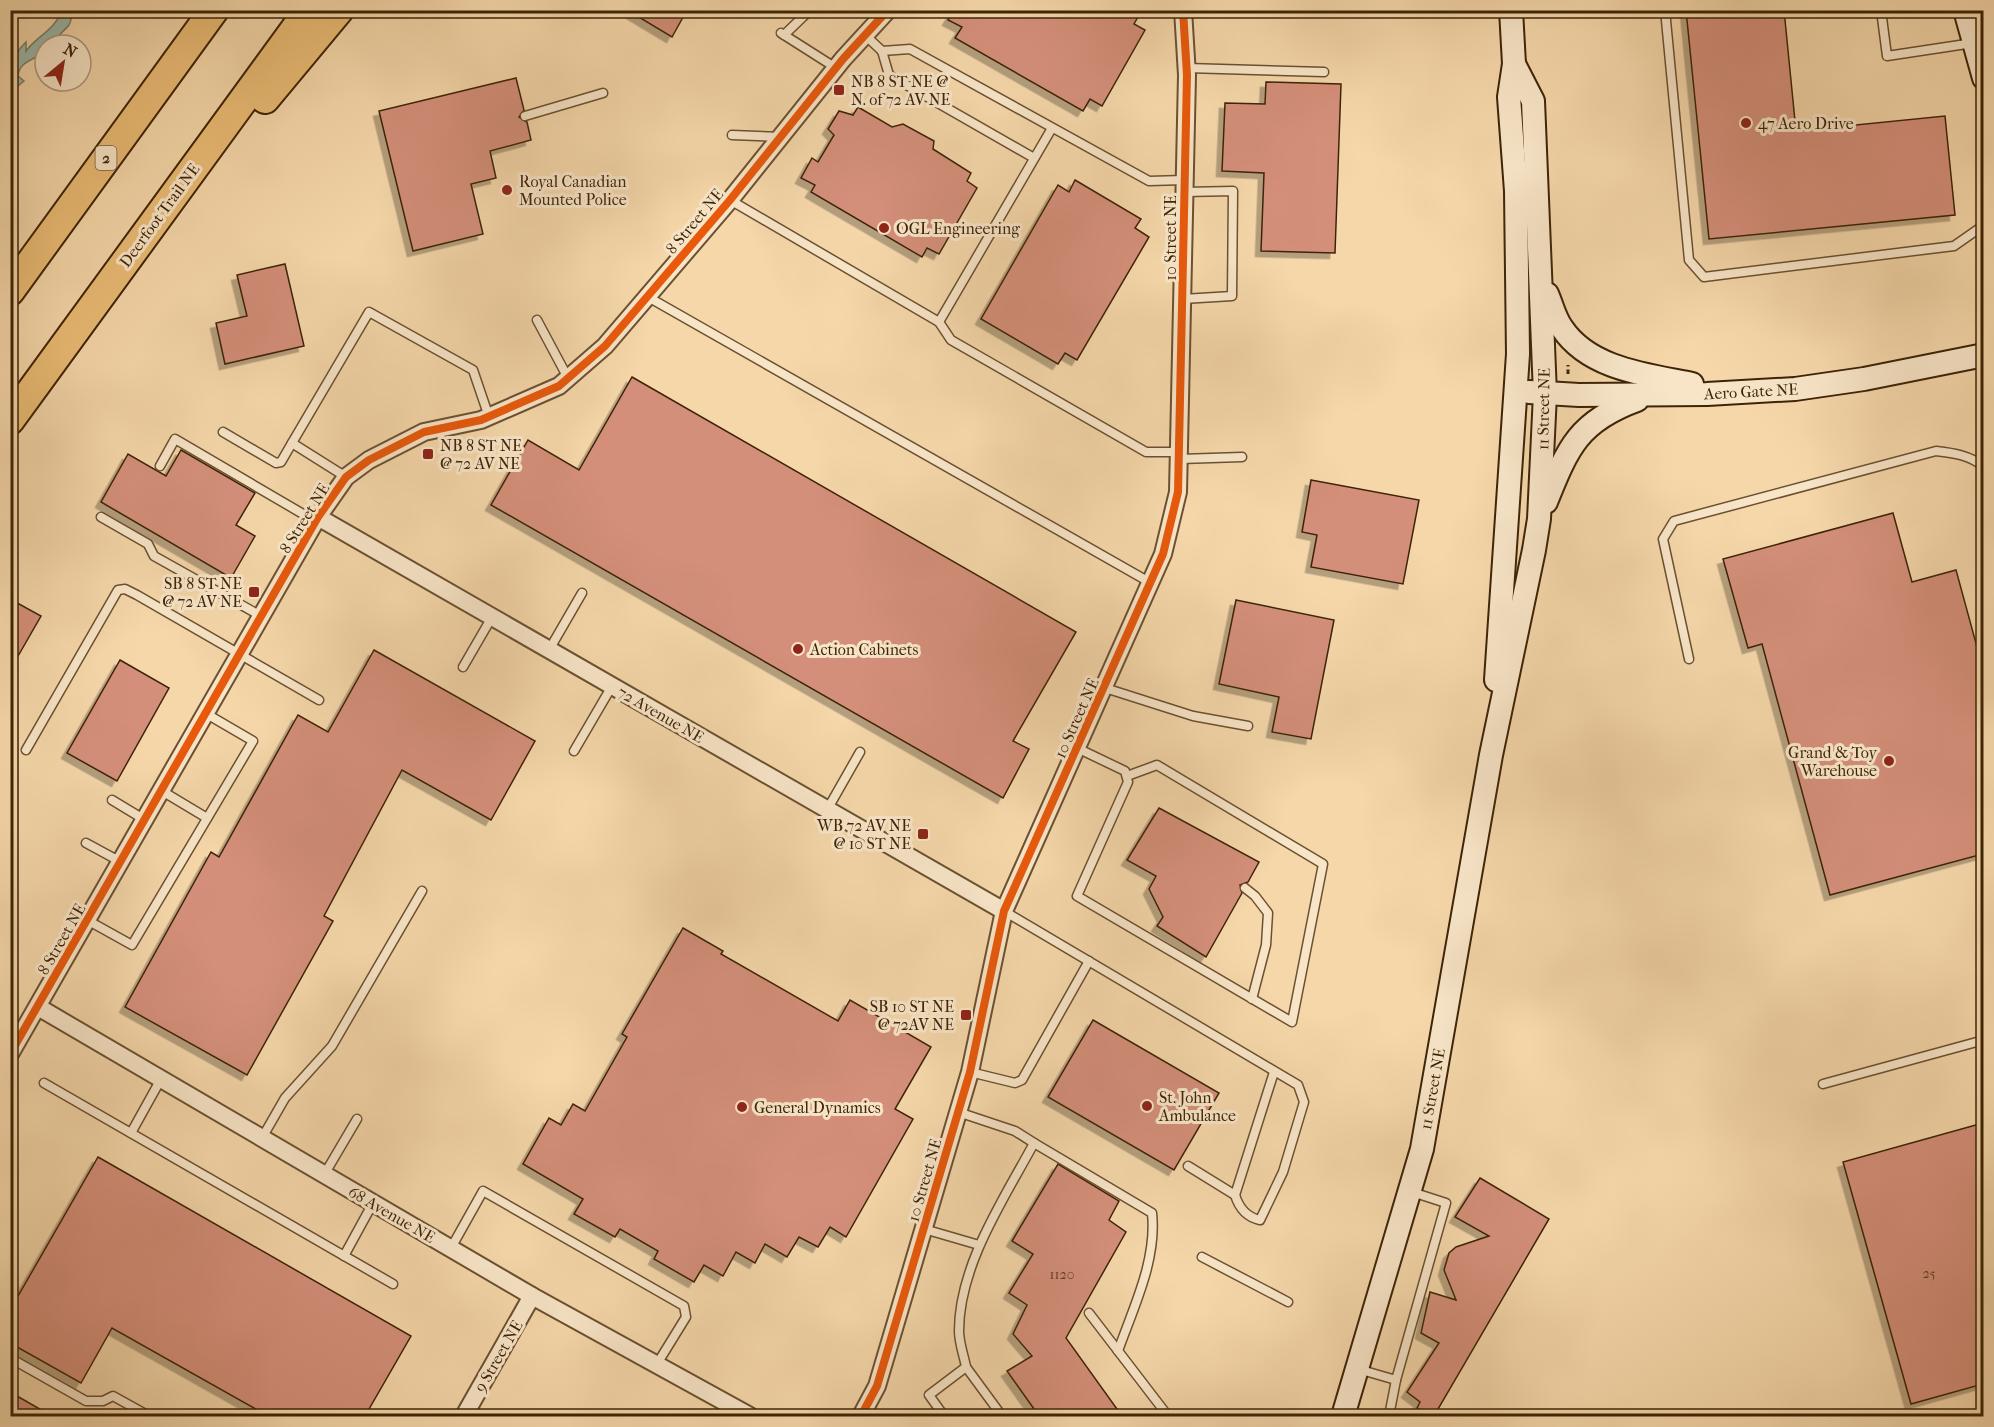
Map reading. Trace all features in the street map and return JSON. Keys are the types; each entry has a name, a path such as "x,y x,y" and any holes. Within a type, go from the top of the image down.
{"highway":[{"name":"2","path":"10,291 214,10"},
{"name":"Deerfoot Trail NE","path":"10,420 309,10"},
{"path":"200,159 252,113 339,10"}],"street":[{"name":"8 Street NE","path":"10,1054 317,519 346,477 369,460 424,432 489,417 559,386 605,346 648,297 730,200 836,68 888,10"},
{"name":"11 Street NE","path":"1491,755 1516,391 1516,191 1509,97 1514,64 1511,10"},
{"path":"1965,10 1983,78"},
{"name":"10 Street NE","path":"861,1416 877,1386 970,1072 1004,911 1151,583 1163,554 1178,492 1186,68 1183,12"},
{"name":"11 Street NE","path":"1343,1416 1422,1149 1491,755 1515,649 1539,519 1545,394 1533,101 1514,64"},
{"path":"1541,279 1561,328 1581,350 1623,369 1695,385 1744,392"},
{"name":"Aero Gate NE","path":"1516,391 1545,394 1653,394 1795,389 1864,379 1983,355"},
{"path":"1539,519 1570,449 1583,431 1609,410 1653,394"},
{"name":"72 Avenue NE","path":"317,519 1004,911"},
{"name":"68 Avenue NE","path":"38,1007 532,1296 750,1416"},
{"name":"9 Street NE","path":"464,1416 532,1296"}],"lane":[{"path":"810,10 782,34 836,68"},
{"path":"1183,12 1219,10"},
{"path":"1240,11 1386,10"},
{"path":"1665,10 1689,260 1704,277 1954,246 1983,225"},
{"path":"1881,10 1887,56 1974,42"},
{"path":"865,35 882,51 889,75 1034,158"},
{"path":"882,51 910,49 1149,182 1233,191 1232,296 1183,299"},
{"path":"1186,68 1324,72"},
{"path":"525,116 603,93"},
{"path":"939,322 1052,128"},
{"path":"732,135 781,137"},
{"path":"730,200 939,322 951,340 1146,452 1242,457"},
{"path":"648,297 1151,583"},
{"path":"223,432 276,463 281,462 369,312 473,370 489,417"},
{"path":"537,320 568,378"},
{"path":"160,466 175,440 317,519"},
{"path":"292,443 346,477"},
{"path":"1689,659 1663,539 1674,521 1936,451 1957,453 1978,462 1983,467"},
{"path":"101,517 148,544 154,556 261,616"},
{"path":"26,750 118,590 125,589 137,595 319,700"},
{"path":"549,650 582,593"},
{"path":"463,666 492,617"},
{"path":"574,750 612,686"},
{"path":"1104,688 1193,716 1248,726"},
{"path":"87,920 132,945 253,741 205,713"},
{"path":"1077,748 1125,771 1126,776 1128,782 1077,896 1292,1022 1323,864 1157,765 1126,776"},
{"path":"827,810 860,752"},
{"path":"162,791 207,818"},
{"path":"112,800 145,820"},
{"path":"86,843 120,862"},
{"path":"1245,888 1255,896 1268,913 1266,945 1252,999"},
{"path":"262,1138 285,1098 332,1046 422,891"},
{"path":"1004,911 1298,1085 1304,1102 1282,1172 1260,1220 1251,1218 1238,1206 1235,1195 1274,1072"},
{"path":"970,1072 1015,1083 1022,1080 1089,961"},
{"path":"1823,1084 1983,1040"},
{"path":"130,1133 161,1079"},
{"path":"44,1083 393,1284"},
{"path":"958,1112 1015,1131 1152,1213 1154,1237 1151,1255 1118,1351"},
{"path":"324,1175 357,1119"},
{"path":"1002,1416 966,1367 958,1332 965,1295 979,1245 1034,1143"},
{"path":"1188,1166 1235,1195"},
{"path":"451,1248 483,1191 684,1306 686,1317 657,1364"},
{"path":"1389,1416 1396,1380 1446,1203 1410,1192"},
{"path":"344,1256 373,1203"},
{"path":"924,1229 979,1245"},
{"path":"1202,1257 1288,1302"},
{"path":"1089,1313 1168,1416"},
{"path":"10,1358 86,1401 103,1401 113,1396 149,1416"},
{"path":"944,1416 929,1395 966,1367"},
{"path":"1357,1369 1396,1380"}],"path":[{"path":"1568,366 1568,374"}],"shaded area":[{"path":"61,11 72,11 69,25 61,33 44,33 55,23"},
{"path":"26,42 26,51 33,43 33,58 22,66 18,76 24,81 18,86 11,101 11,77 14,62 20,48"}],"building":[{"path":"627,10 687,10 672,37"},
{"path":"954,10 1142,10 1134,24 1145,30 1102,106 1090,99 1083,111 955,38 962,27 948,20"},
{"name":"47 Aero Drive","path":"1686,10 1784,10 1796,131 1945,116 1955,215 1709,239"},
{"path":"516,78 524,110 519,117 527,122 531,140 490,151 496,178 471,184 483,234 413,251 379,111"},
{"path":"1266,82 1341,84 1335,253 1261,251 1264,173 1222,171 1225,103 1265,104"},
{"path":"858,107 892,127 903,124 934,141 933,149 971,173 967,181 977,188 939,254 927,248 922,257 811,192 815,185 801,178 812,158 818,162 834,135 828,129 839,111 853,115"},
{"path":"1075,180 1141,219 1135,228 1149,237 1077,360 1065,353 1058,364 981,319 1058,185 1069,192"},
{"path":"285,264 304,346 225,364 216,323 247,316 237,275"},
{"path":"632,377 1076,632 1013,741 1029,749 1003,798 491,505 528,440 579,470"},
{"path":"181,450 255,493 236,525 255,536 231,578 101,502 128,454 166,476"},
{"path":"1311,480 1419,500 1403,584 1311,567 1317,535 1302,532"},
{"name":"Grand & Toy Warehouse","path":"1893,513 1912,582 1956,570 1983,669 1983,854 1830,895 1762,644 1748,648 1723,559"},
{"path":"10,599 41,616 10,670"},
{"path":"1236,600 1334,620 1311,739 1272,732 1279,697 1219,684"},
{"path":"374,650 535,741 491,820 402,770 324,916 333,921 247,1075 125,1007 211,852 219,857 298,715 328,732"},
{"path":"120,660 169,688 117,781 67,753"},
{"path":"1159,808 1259,862 1248,882 1240,885 1242,893 1206,957 1157,926 1163,917 1149,889 1156,876 1127,860"},
{"name":"General Dynamics","path":"683,928 723,951 721,954 838,1021 850,1000 931,1047 895,1109 913,1119 846,1237 830,1227 818,1247 799,1237 787,1257 765,1244 755,1263 736,1252 723,1276 704,1265 694,1282 654,1259 658,1251 620,1229 615,1237 574,1214 583,1199 523,1164 549,1118 561,1125 573,1104 585,1111 627,1037 622,1034"},
{"path":"1093,1020 1219,1093 1174,1170 1048,1097"},
{"path":"1983,1123 1983,1384 1911,1404 1843,1162"},
{"path":"98,1157 411,1336 365,1416 268,1416 112,1328 81,1383 10,1343 10,1310"},
{"path":"1058,1164 1119,1201 1109,1220 1126,1232 1066,1338 1122,1416 1039,1416 1007,1371 1032,1356 1013,1334 1027,1305 1009,1293 1033,1254 1012,1241"},
{"path":"1480,1178 1549,1219 1434,1416 1431,1416 1417,1408 1420,1402 1407,1392 1439,1343 1421,1333 1430,1292 1456,1300 1444,1270 1449,1253 1456,1247 1489,1236 1455,1217"},
{"path":"10,1392 52,1416 10,1416"}],"cycle path":[{"path":"10,1054 318,517 346,477 369,460 424,432 481,420 559,386 605,346 730,200 843,59 888,10"},
{"path":"861,1416 877,1386 970,1072 1004,911 1163,554 1178,492 1187,75 1183,10"}],"place":[{"name":"NB 8 ST NE @ N. of 72 AV NE","path":"839,90"},
{"name":"47 Aero Drive","path":"1746,123"},
{"name":"Royal Canadian Mounted Police","path":"507,190"},
{"name":"OGL Engineering","path":"884,228"},
{"name":"NB 8 ST NE @ 72 AV NE","path":"428,454"},
{"name":"SB 8 ST NE @ 72 AV NE","path":"254,592"},
{"name":"Action Cabinets","path":"798,649"},
{"name":"Grand & Toy Warehouse","path":"1889,761"},
{"name":"WB 72 AV NE @ 10 ST NE","path":"923,834"},
{"name":"SB 10 ST NE @ 72AV NE","path":"966,1015"},
{"name":"St. John Ambulance","path":"1147,1106"},
{"name":"General Dynamics","path":"742,1107"}]}
